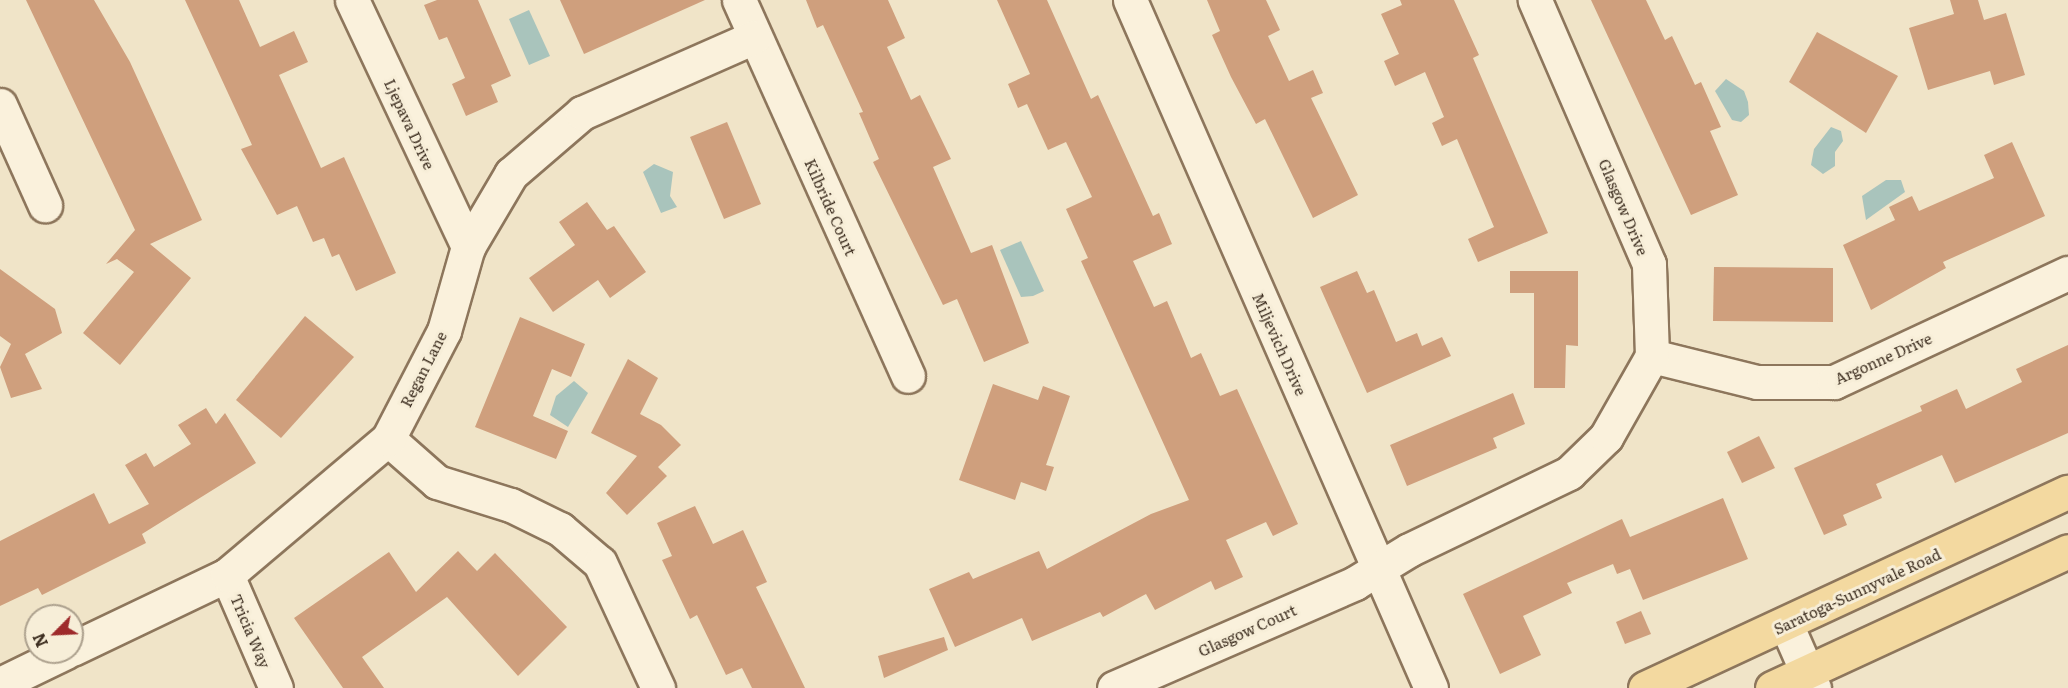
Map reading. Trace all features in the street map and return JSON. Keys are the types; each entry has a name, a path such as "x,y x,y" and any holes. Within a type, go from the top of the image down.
{"main road":[{"name":"Saratoga-Sunnyvale Road","path":"1645,688 2068,492"},
{"path":"1772,688 1810,680 2068,551"}],"street":[{"name":"Ljepava Drive","path":"352,0 468,247"},
{"name":"Kilbride Court","path":"739,0 908,376"},
{"name":"Miljevich Drive","path":"1130,0 1431,688"},
{"name":"Glasgow Drive","path":"1535,0 1649,264 1652,356"},
{"name":"Regan Lane","path":"84,643 227,575 388,439 444,331 468,247 510,174 582,113 754,37"},
{"path":"0,105 45,205"},
{"name":"Argonne Drive","path":"1652,356 1757,382 1834,382 2068,273"},
{"path":"1378,569 1569,473 1606,437 1652,356"},
{"path":"388,439 437,482 521,510 560,529 600,563 658,688"},
{"name":"Glasgow Court","path":"1114,688 1378,569"},
{"name":"Tricia Way","path":"227,575 276,688"},
{"path":"1786,624 1810,680"},
{"path":"0,684 41,664"}],"water":[{"path":"529,10 550,56 529,65 509,19"},
{"path":"1726,79 1744,91 1748,102 1749,115 1741,122 1732,120 1715,91"},
{"path":"1831,127 1841,131 1843,141 1835,152 1835,166 1823,174 1811,165 1814,149"},
{"path":"654,164 673,172 670,196 677,207 661,213 643,172"},
{"path":"1886,180 1901,180 1905,192 1866,220 1862,196"},
{"path":"1021,241 1044,291 1033,296 1021,297 1000,250"},
{"path":"574,381 588,393 568,427 550,415 556,396"}],"building":[{"path":"26,0 94,0 130,62 202,220 150,244 191,278 120,365 83,333 134,272 117,259 106,264 135,230"},
{"path":"185,0 239,0 260,47 294,31 308,62 279,75 321,168 344,157 396,273 356,291 339,254 332,257 324,238 313,242 297,206 277,215 241,149 252,145"},
{"path":"437,0 478,0 511,76 491,85 498,102 466,116 452,84 465,78 447,37 439,40 424,5"},
{"path":"560,0 705,0 584,54"},
{"path":"806,0 888,0 905,38 887,47 911,100 920,95 951,159 933,167 971,253 992,245 1029,343 984,362 957,299 943,305 873,162 879,159 859,113 863,112 823,25 817,28"},
{"path":"997,0 1047,0 1091,99 1098,95 1153,216 1159,213 1172,244 1133,261 1154,307 1167,301 1191,358 1201,353 1220,396 1237,389 1298,524 1273,536 1266,522 1226,540 1243,577 1215,590 1211,581 1155,610 1146,594 1103,617 1100,612 1032,641 1022,618 955,647 929,589 969,572 973,579 1039,551 1047,569 1151,514 1189,500 1081,261 1088,258 1066,209 1092,197 1066,142 1048,150 1027,104 1018,108 1008,84 1030,74"},
{"path":"1207,0 1266,0 1280,30 1268,36 1289,81 1313,70 1323,93 1311,98 1358,195 1313,218 1265,119 1256,124 1231,77 1212,35 1220,31"},
{"path":"1400,0 1454,0 1479,55 1473,58 1548,233 1478,262 1468,239 1494,227 1457,139 1442,146 1432,123 1444,117 1425,72 1395,86 1384,61 1399,54 1381,14 1402,5"},
{"path":"1591,0 1646,0 1665,40 1672,36 1695,85 1701,82 1721,127 1710,131 1738,195 1691,215"},
{"path":"1950,0 1978,0 1984,20 2006,13 2025,75 1994,85 1990,71 1928,90 1909,28 1954,14"},
{"path":"1817,32 1898,76 1866,133 1789,82"},
{"path":"727,122 761,204 724,219 690,137"},
{"path":"2012,142 2045,216 1943,262 1946,268 1871,310 1843,245 1895,220 1889,207 1912,196 1919,211 1994,178 1984,155"},
{"path":"587,202 607,230 614,226 646,272 610,298 598,280 553,312 529,278 575,245 559,222"},
{"path":"1714,267 1833,268 1833,322 1713,321"},
{"path":"0,269 55,309 62,333 25,354 42,389 11,398 0,367 11,344 0,336"},
{"path":"1357,271 1367,293 1374,290 1396,342 1417,333 1422,346 1442,337 1451,356 1367,393 1320,287"},
{"path":"1510,271 1578,271 1578,346 1566,345 1565,388 1534,388 1534,293 1510,293"},
{"path":"305,316 354,357 281,438 236,400"},
{"path":"520,317 585,344 571,377 552,369 533,416 568,431 556,459 475,427"},
{"path":"2068,345 2068,433 1955,483 1942,455 1876,484 1882,498 1843,515 1847,525 1824,535 1794,468 1922,411 1920,406 1957,389 1966,409 2022,382 2016,369"},
{"path":"628,359 658,378 640,414 661,425 681,445 658,467 667,476 627,515 606,493 637,456 591,433"},
{"path":"993,384 1038,400 1043,386 1070,396 1046,465 1054,467 1046,491 1021,482 1015,500 959,480"},
{"path":"1513,393 1525,424 1493,438 1497,448 1407,486 1390,445"},
{"path":"206,408 216,424 225,413 256,463 142,534 146,543 42,595 38,588 0,606 0,541 94,493 109,524 149,504 125,465 146,453 154,467 191,444 178,425"},
{"path":"1759,436 1775,468 1742,483 1727,452"},
{"path":"1723,498 1748,559 1643,600 1630,569 1617,574 1613,564 1567,583 1572,593 1523,616 1541,655 1500,674 1463,594 1622,519 1630,537"},
{"path":"695,506 713,544 743,530 767,582 756,587 805,688 752,688 742,668 726,675 697,615 690,619 662,560 672,556 657,523"},
{"path":"458,551 477,571 495,553 567,627 518,676 447,597 362,657 384,688 343,688 294,618 389,552 416,592"},
{"path":"1641,611 1651,634 1625,644 1616,622"},
{"path":"944,637 948,650 884,678 878,656"}]}
